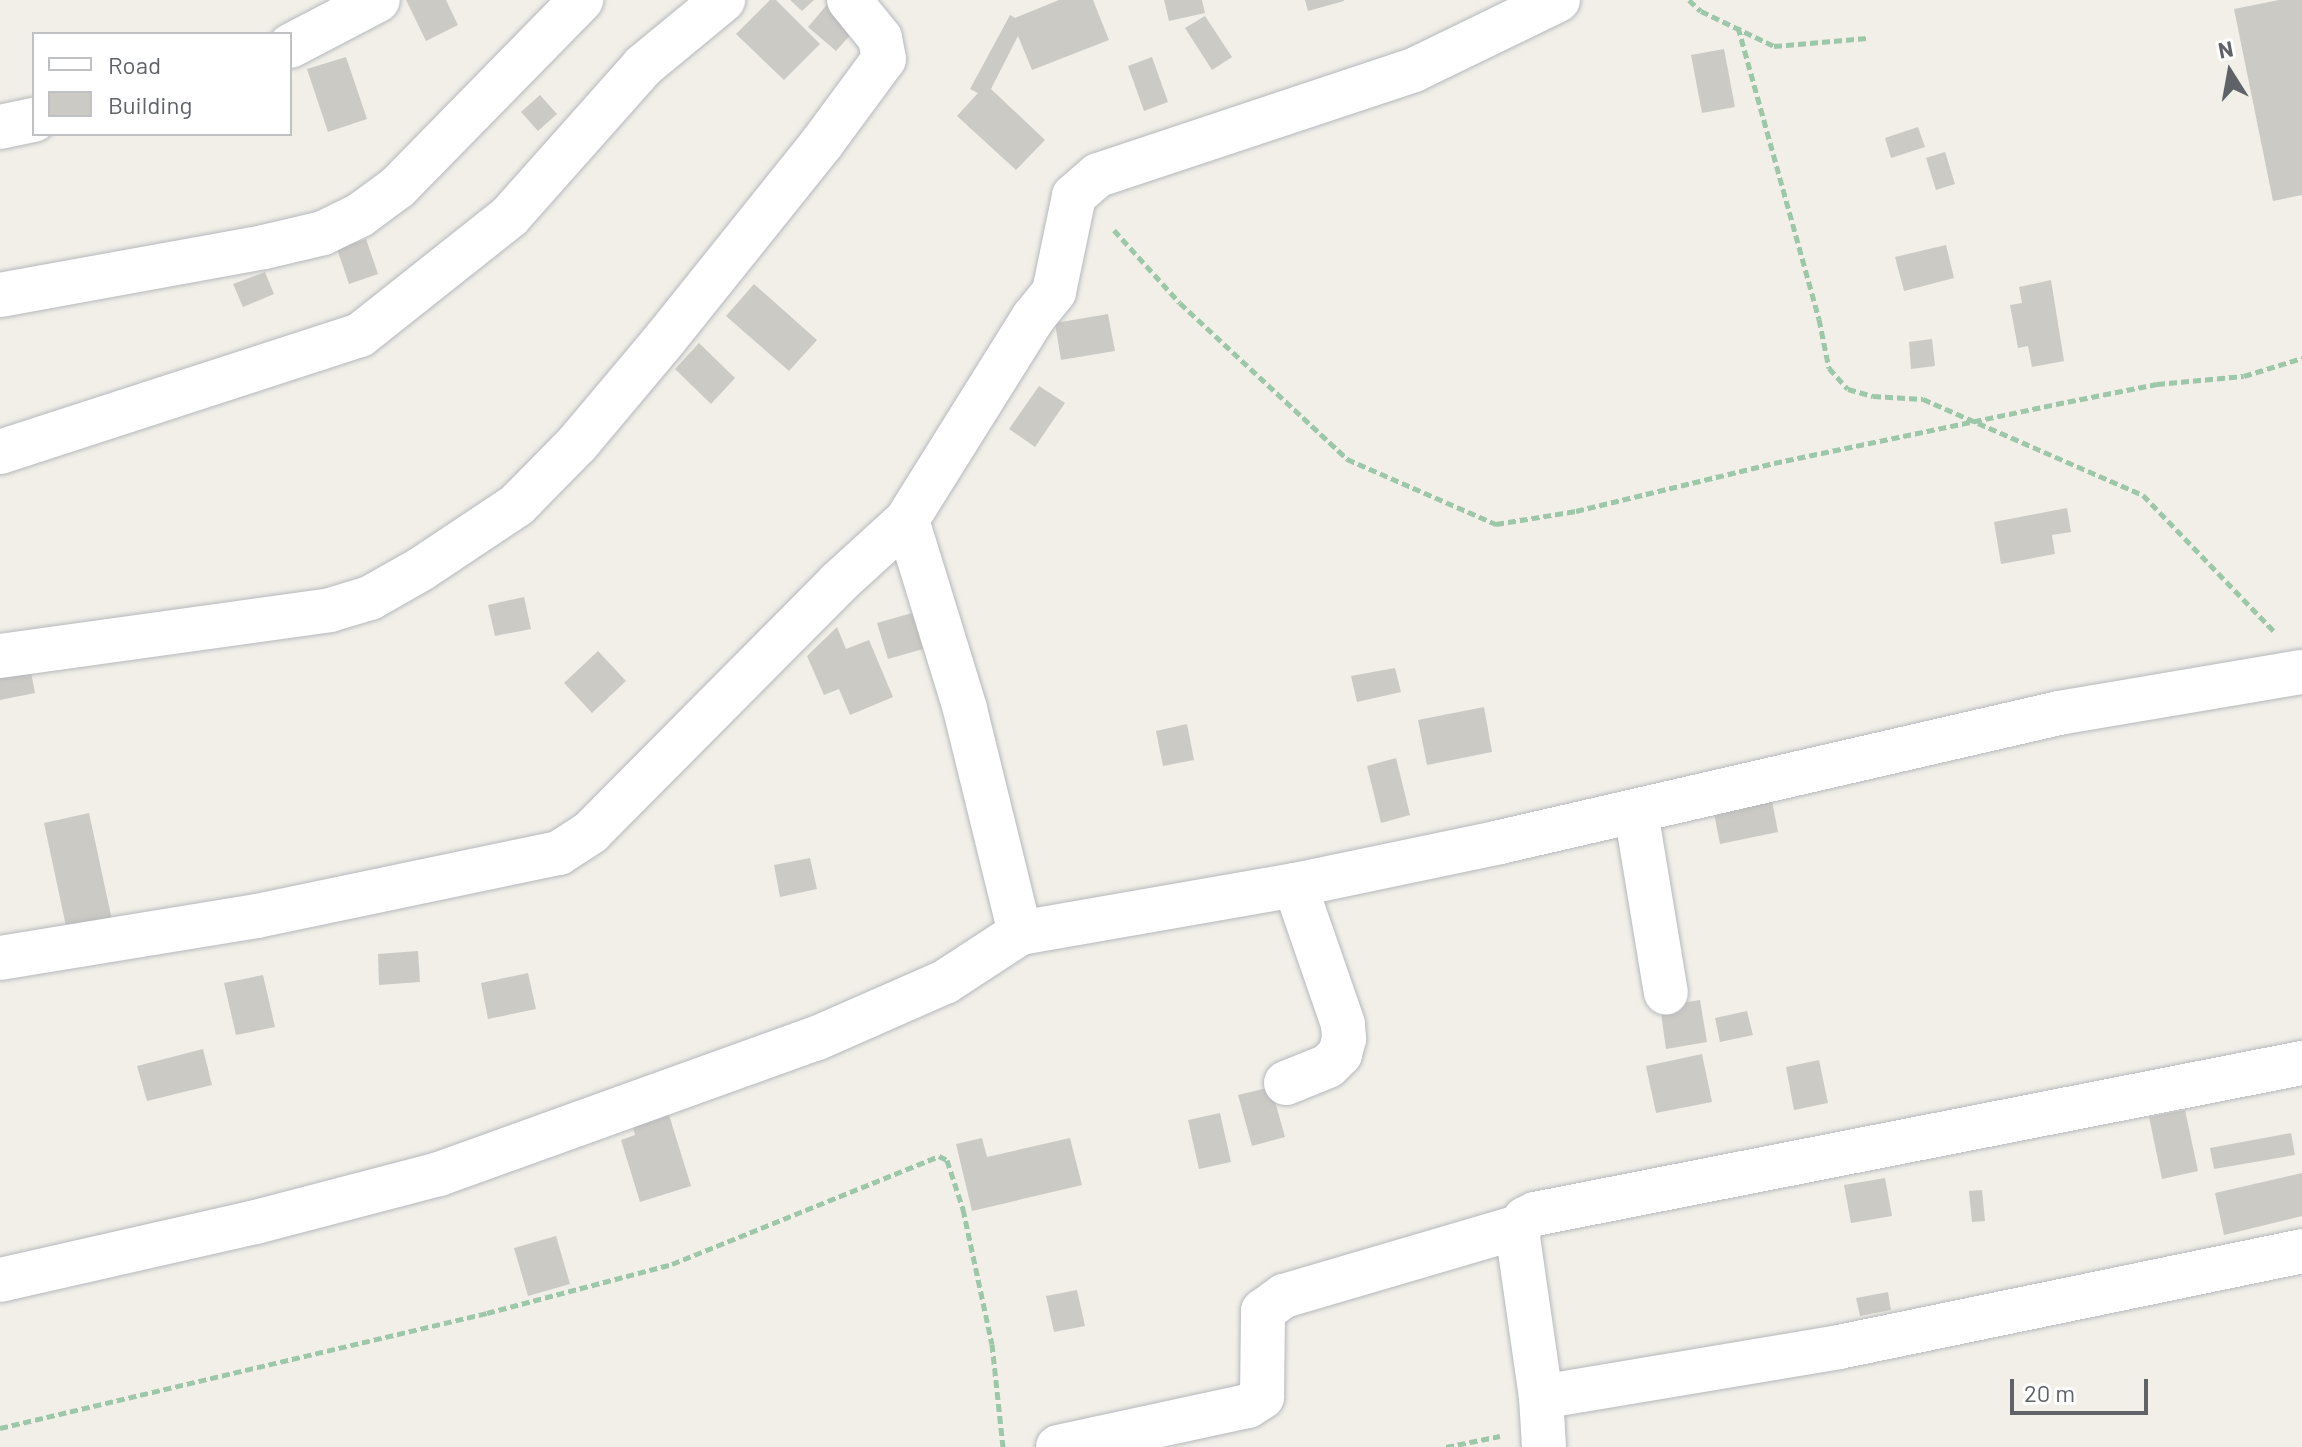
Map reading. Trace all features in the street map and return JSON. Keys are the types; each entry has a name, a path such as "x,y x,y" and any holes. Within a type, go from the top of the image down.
{"street":[{"path":"292,45 378,0"},
{"path":"0,295 264,247 323,233 360,215 398,187 581,0"},
{"path":"0,452 360,335 510,216 643,66 723,0"},
{"path":"0,656 330,610 370,598 421,569 517,505 577,444 665,339 822,143 884,59 880,38 849,0"},
{"path":"0,958 257,916 559,853 591,832 838,583 907,520 1033,318 1054,292 1074,196 1098,175 1414,70 1558,0"},
{"path":"0,127 32,120"},
{"path":"907,520 965,709 1020,933"},
{"path":"0,1280 256,1222 439,1174 815,1039 945,982 1020,933 1295,885 1636,812 2059,713 2296,672"},
{"path":"1636,812 1666,993"},
{"path":"1286,1083 1328,1066 1340,1054 1344,1039 1343,1024 1295,885"},
{"path":"1058,1447 1248,1406 1262,1397 1263,1311 1284,1296 1519,1227 1535,1214 2302,1063"},
{"path":"1519,1227 1541,1397 1544,1447"},
{"path":"1541,1397 1839,1347 2302,1251"}],"path":[{"path":"1689,0 1701,11 1774,46 1867,38"},
{"path":"1738,27 1829,368 1848,389 1873,396 1923,399 2143,495 2272,628 2296,672"},
{"path":"1074,196 1095,209 1180,303 1347,459 1496,524 1576,511 1774,463 2157,384 2244,376 2302,358"},
{"path":"0,1428 487,1313 672,1264 939,1156 947,1160 963,1209 992,1344 1003,1447"}],"building":[{"path":"406,0 446,0 458,25 426,41"},
{"path":"770,0 776,0 820,44 784,80 736,34"},
{"path":"790,0 814,0 802,11"},
{"path":"831,0 860,24 836,51 808,27"},
{"path":"1059,0 1093,0 1109,40 1032,70 1018,36 991,89 1045,140 1016,170 957,116 978,93 970,89 1010,15 1015,18"},
{"path":"1164,0 1202,0 1205,13 1169,21"},
{"path":"1305,0 1344,0 1344,1 1308,11"},
{"path":"2279,0 2302,0 2302,195 2273,201 2234,9"},
{"path":"1205,16 1232,57 1212,70 1185,28"},
{"path":"1724,49 1735,107 1702,113 1691,55"},
{"path":"346,57 367,119 328,132 307,69"},
{"path":"1152,57 1168,102 1144,111 1128,66"},
{"path":"540,95 557,114 538,131 521,112"},
{"path":"1918,127 1925,147 1891,158 1885,138"},
{"path":"1945,152 1955,184 1936,190 1926,158"},
{"path":"366,239 378,274 349,284 337,249"},
{"path":"1946,245 1954,278 1904,291 1895,257"},
{"path":"265,272 274,294 243,307 233,284"},
{"path":"2051,280 2064,361 2032,367 2028,346 2018,348 2010,305 2022,303 2019,287"},
{"path":"754,284 817,340 789,371 726,316"},
{"path":"1108,314 1115,351 1061,360 1055,323"},
{"path":"1932,339 1935,366 1911,369 1909,342"},
{"path":"699,343 735,378 711,404 675,369"},
{"path":"1039,386 1065,403 1035,447 1009,429"},
{"path":"2067,508 2071,532 2052,535 2055,554 2001,564 1994,522"},
{"path":"524,597 531,629 495,636 488,605"},
{"path":"912,613 923,649 888,659 877,623"},
{"path":"837,627 846,649 869,640 893,697 850,715 839,689 824,695 807,656"},
{"path":"598,651 626,681 592,713 564,683"},
{"path":"29,662 35,693 0,700 0,667"},
{"path":"1395,668 1401,692 1357,702 1351,676"},
{"path":"1484,707 1492,752 1427,765 1418,720"},
{"path":"1187,724 1194,760 1163,766 1156,731"},
{"path":"1396,758 1410,815 1381,823 1367,766"},
{"path":"1770,791 1778,832 1720,844 1712,803"},
{"path":"89,813 112,920 67,931 44,823"},
{"path":"810,858 817,889 780,897 774,865"},
{"path":"418,951 420,982 379,985 378,954"},
{"path":"528,973 536,1009 488,1019 481,983"},
{"path":"263,975 275,1027 236,1035 224,983"},
{"path":"1700,1000 1707,1042 1666,1049 1660,1006"},
{"path":"1747,1011 1753,1035 1720,1042 1715,1018"},
{"path":"203,1049 212,1085 147,1101 137,1066"},
{"path":"1702,1054 1712,1102 1656,1113 1646,1066"},
{"path":"1819,1060 1828,1103 1794,1110 1786,1067"},
{"path":"1271,1087 1285,1137 1252,1146 1238,1095"},
{"path":"665,1102 691,1186 640,1202 621,1140 635,1135 629,1113"},
{"path":"2185,1110 2198,1171 2162,1179 2149,1117"},
{"path":"1220,1113 1231,1162 1199,1169 1188,1120"},
{"path":"2291,1133 2295,1155 2214,1169 2210,1148"},
{"path":"982,1138 987,1157 1070,1138 1082,1185 972,1211 956,1144"},
{"path":"2302,1173 2302,1216 2224,1235 2215,1193"},
{"path":"1885,1178 1892,1216 1851,1223 1844,1185"},
{"path":"1982,1190 1985,1221 1972,1222 1969,1191"},
{"path":"556,1236 570,1284 528,1296 514,1248"},
{"path":"1077,1290 1085,1326 1054,1332 1046,1296"},
{"path":"1888,1292 1891,1310 1860,1316 1856,1298"}]}
